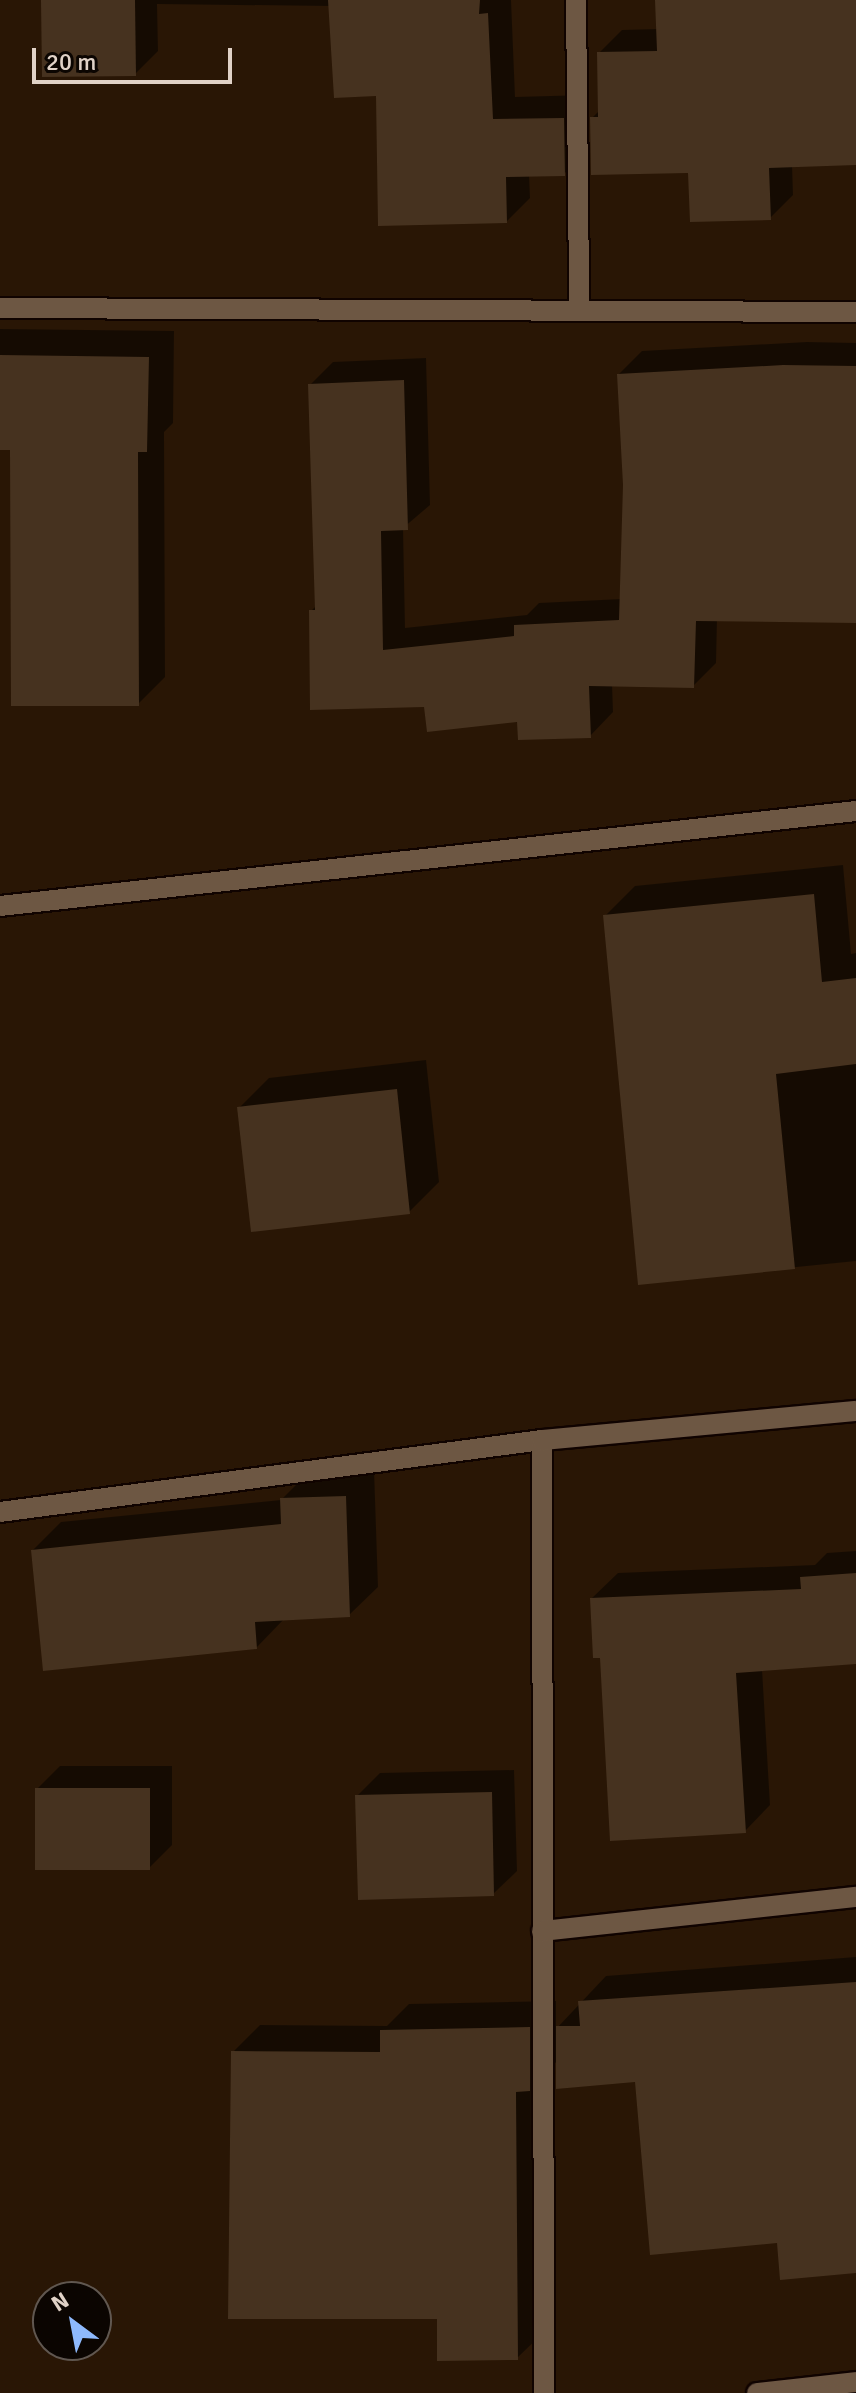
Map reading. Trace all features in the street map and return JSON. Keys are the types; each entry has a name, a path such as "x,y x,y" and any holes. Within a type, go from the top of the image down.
{"street":[{"path":"576,0 579,311"},
{"path":"0,308 856,312"},
{"path":"0,906 856,811"},
{"path":"0,1512 542,1440 856,1411"},
{"path":"542,1440 544,2393"},
{"path":"542,1931 856,1897"},
{"path":"757,2393 856,2382"}],"building":[{"path":"41,0 135,0 136,76 42,77"},
{"path":"328,0 480,0 479,14 488,13 493,119 564,118 565,176 506,177 507,223 378,226 376,96 334,98"},
{"path":"655,0 856,0 856,165 769,168 771,220 690,222 688,173 591,175 590,117 598,117 597,52 657,51"},
{"path":"0,355 149,357 147,452 138,452 139,706 11,706 10,450 0,450"},
{"path":"783,365 856,366 856,623 696,621 694,688 589,686 591,738 518,740 517,722 427,732 424,707 310,710 309,610 315,610 308,384 404,380 408,530 381,531 383,650 514,636 514,625 619,620 623,485 617,374"},
{"path":"814,894 822,982 856,978 856,1064 776,1074 795,1269 638,1285 603,915"},
{"path":"397,1089 410,1214 251,1232 237,1107"},
{"path":"346,1496 350,1617 255,1622 257,1649 43,1671 31,1550 281,1524 280,1498"},
{"path":"856,1573 856,1664 736,1673 746,1833 610,1841 600,1658 593,1658 590,1598 801,1589 800,1577"},
{"path":"35,1788 150,1788 150,1870 35,1870"},
{"path":"492,1792 494,1896 358,1900 355,1795"},
{"path":"856,1982 856,2273 780,2280 777,2243 650,2255 635,2082 556,2089 556,2026 580,2026 578,2001"},
{"path":"530,2027 530,2091 516,2092 518,2360 437,2361 437,2319 228,2319 231,2051 380,2052 380,2030"}]}
